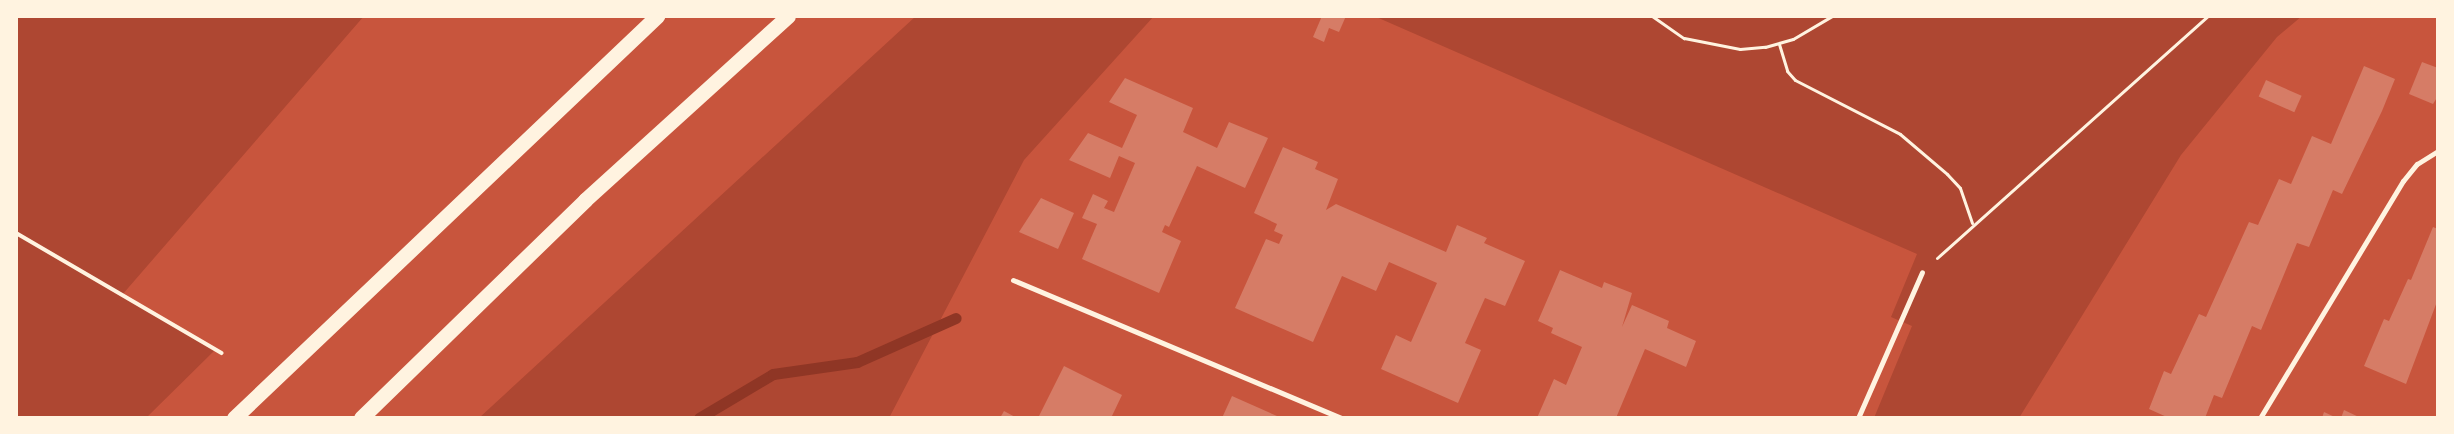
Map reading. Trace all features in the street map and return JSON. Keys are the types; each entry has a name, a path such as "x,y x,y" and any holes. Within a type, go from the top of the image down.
{"highway":[{"path":"234,418 657,16"},
{"path":"361,418 585,200 788,16"}],"street":[{"path":"2260,418 2403,181 2417,164 2438,151"},
{"path":"1858,418 1922,272"},
{"path":"1013,280 1342,418"}],"lane":[{"path":"16,233 221,353"}],"path":[{"path":"1652,16 1676,34 1708,45 1740,49 1779,44 1832,16"},
{"path":"1922,272 1972,224 2208,16"},
{"path":"1779,44 1787,71 1795,80 1900,134 1947,174 1960,188 1972,224"}],"shaded area":[{"path":"16,16 364,16 122,295 215,350 146,418 16,418"},
{"path":"916,16 1154,16 1024,160 889,418 479,418"},
{"path":"1374,16 2302,16 2277,37 2181,155 2019,418 1874,418 1912,326 1891,317 1917,254"}],"building":[{"path":"1322,16 1346,16 1339,32 1329,28 1324,42 1313,37"},
{"path":"2422,62 2438,68 2438,96 2433,104 2409,94"},
{"path":"2364,66 2395,79 2382,111 2342,194 2333,190 2309,247 2297,243 2261,330 2252,326 2222,398 2214,395 2205,418 2169,418 2149,409 2164,371 2171,374 2199,314 2206,317 2249,222 2258,225 2279,179 2291,184 2312,136 2331,144"},
{"path":"1125,78 1193,108 1183,132 1217,148 1229,122 1268,138 1245,188 1197,166 1169,227 1165,225 1162,232 1181,241 1159,293 1082,259 1097,224 1082,218 1093,194 1108,201 1104,208 1114,212 1135,163 1119,156 1110,178 1069,160 1088,133 1122,148 1137,115 1109,102"},
{"path":"2266,80 2302,96 2294,112 2259,96"},
{"path":"1283,147 1318,162 1315,169 1338,179 1326,210 1336,204 1446,252 1457,225 1487,238 1484,243 1525,261 1505,306 1485,298 1465,343 1481,350 1458,403 1381,369 1396,335 1411,342 1437,283 1389,262 1376,291 1342,276 1313,342 1235,308 1266,239 1279,244 1283,235 1274,231 1277,224 1254,213"},
{"path":"1041,198 1074,213 1058,249 1019,232"},
{"path":"2433,227 2438,229 2438,299 2406,384 2364,366 2384,319 2389,321 2408,279 2411,280"},
{"path":"1560,270 1602,288 1604,282 1632,293 1622,327 1632,305 1669,321 1667,328 1696,341 1686,367 1645,349 1616,418 1537,418 1554,379 1566,385 1582,347 1551,333 1553,328 1538,321"},
{"path":"1064,366 1122,395 1111,418 1038,418"},
{"path":"1232,396 1277,416 1277,418 1222,418"},
{"path":"2344,410 2361,418 2341,418"},
{"path":"1004,411 1017,418 1000,418"},
{"path":"2324,412 2337,418 2322,418"}],"waterway":[{"path":"699,418 773,374 857,362 956,318"}]}
